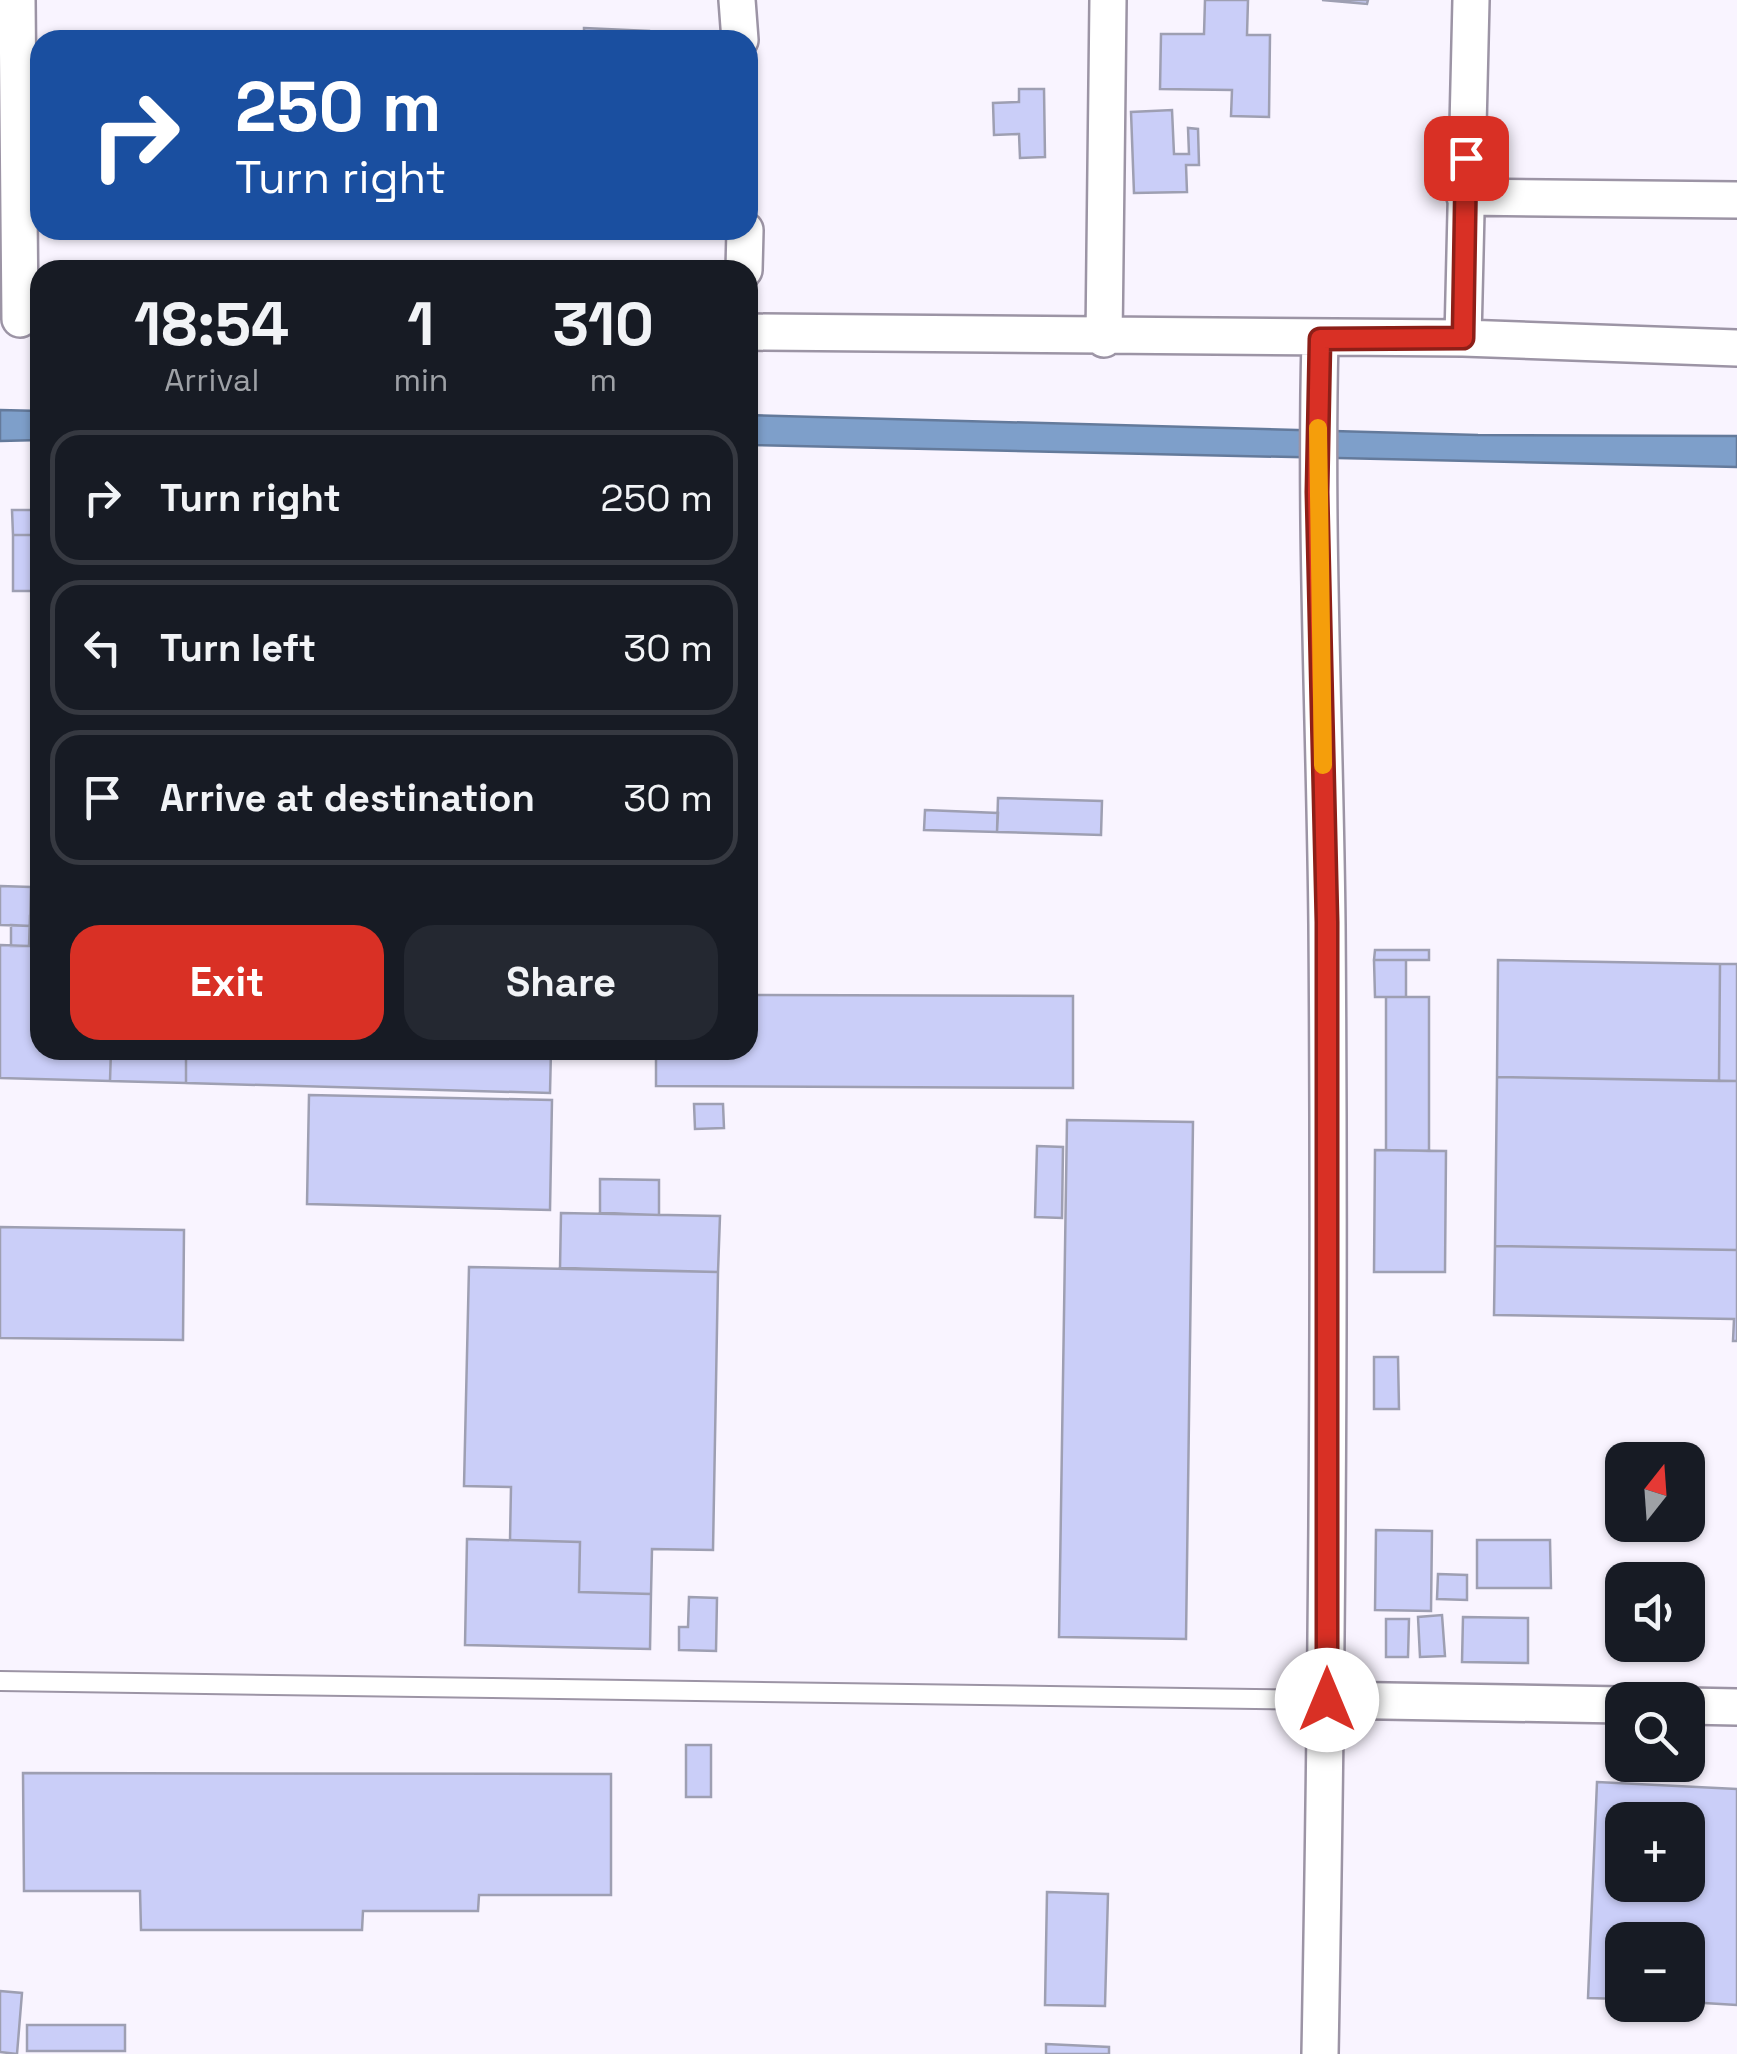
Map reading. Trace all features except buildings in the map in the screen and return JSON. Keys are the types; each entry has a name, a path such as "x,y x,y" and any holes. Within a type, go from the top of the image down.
{"street":[{"path":"17,0 20,319"},
{"path":"737,0 739,30"},
{"path":"1104,338 1108,0"},
{"path":"1463,338 1471,0"},
{"path":"1466,197 1737,200"},
{"path":"758,332 1463,338 1737,348"},
{"path":"1320,339 1317,492 1327,922 1327,1700 1320,2054"},
{"path":"1327,1700 1605,1705"},
{"path":"1705,1706 1737,1707"}],"lane":[{"path":"0,1681 1327,1700"}],"water":[{"path":"0,410 30,411 30,440 0,441"},
{"path":"758,415 1478,435 1737,436 1737,467 758,445"}],"slow traffic":[{"path":"1318,428 1323,765"}],"route":[{"path":"1327,1700 1327,922 1317,492 1320,339 1463,338 1466,158"}]}
